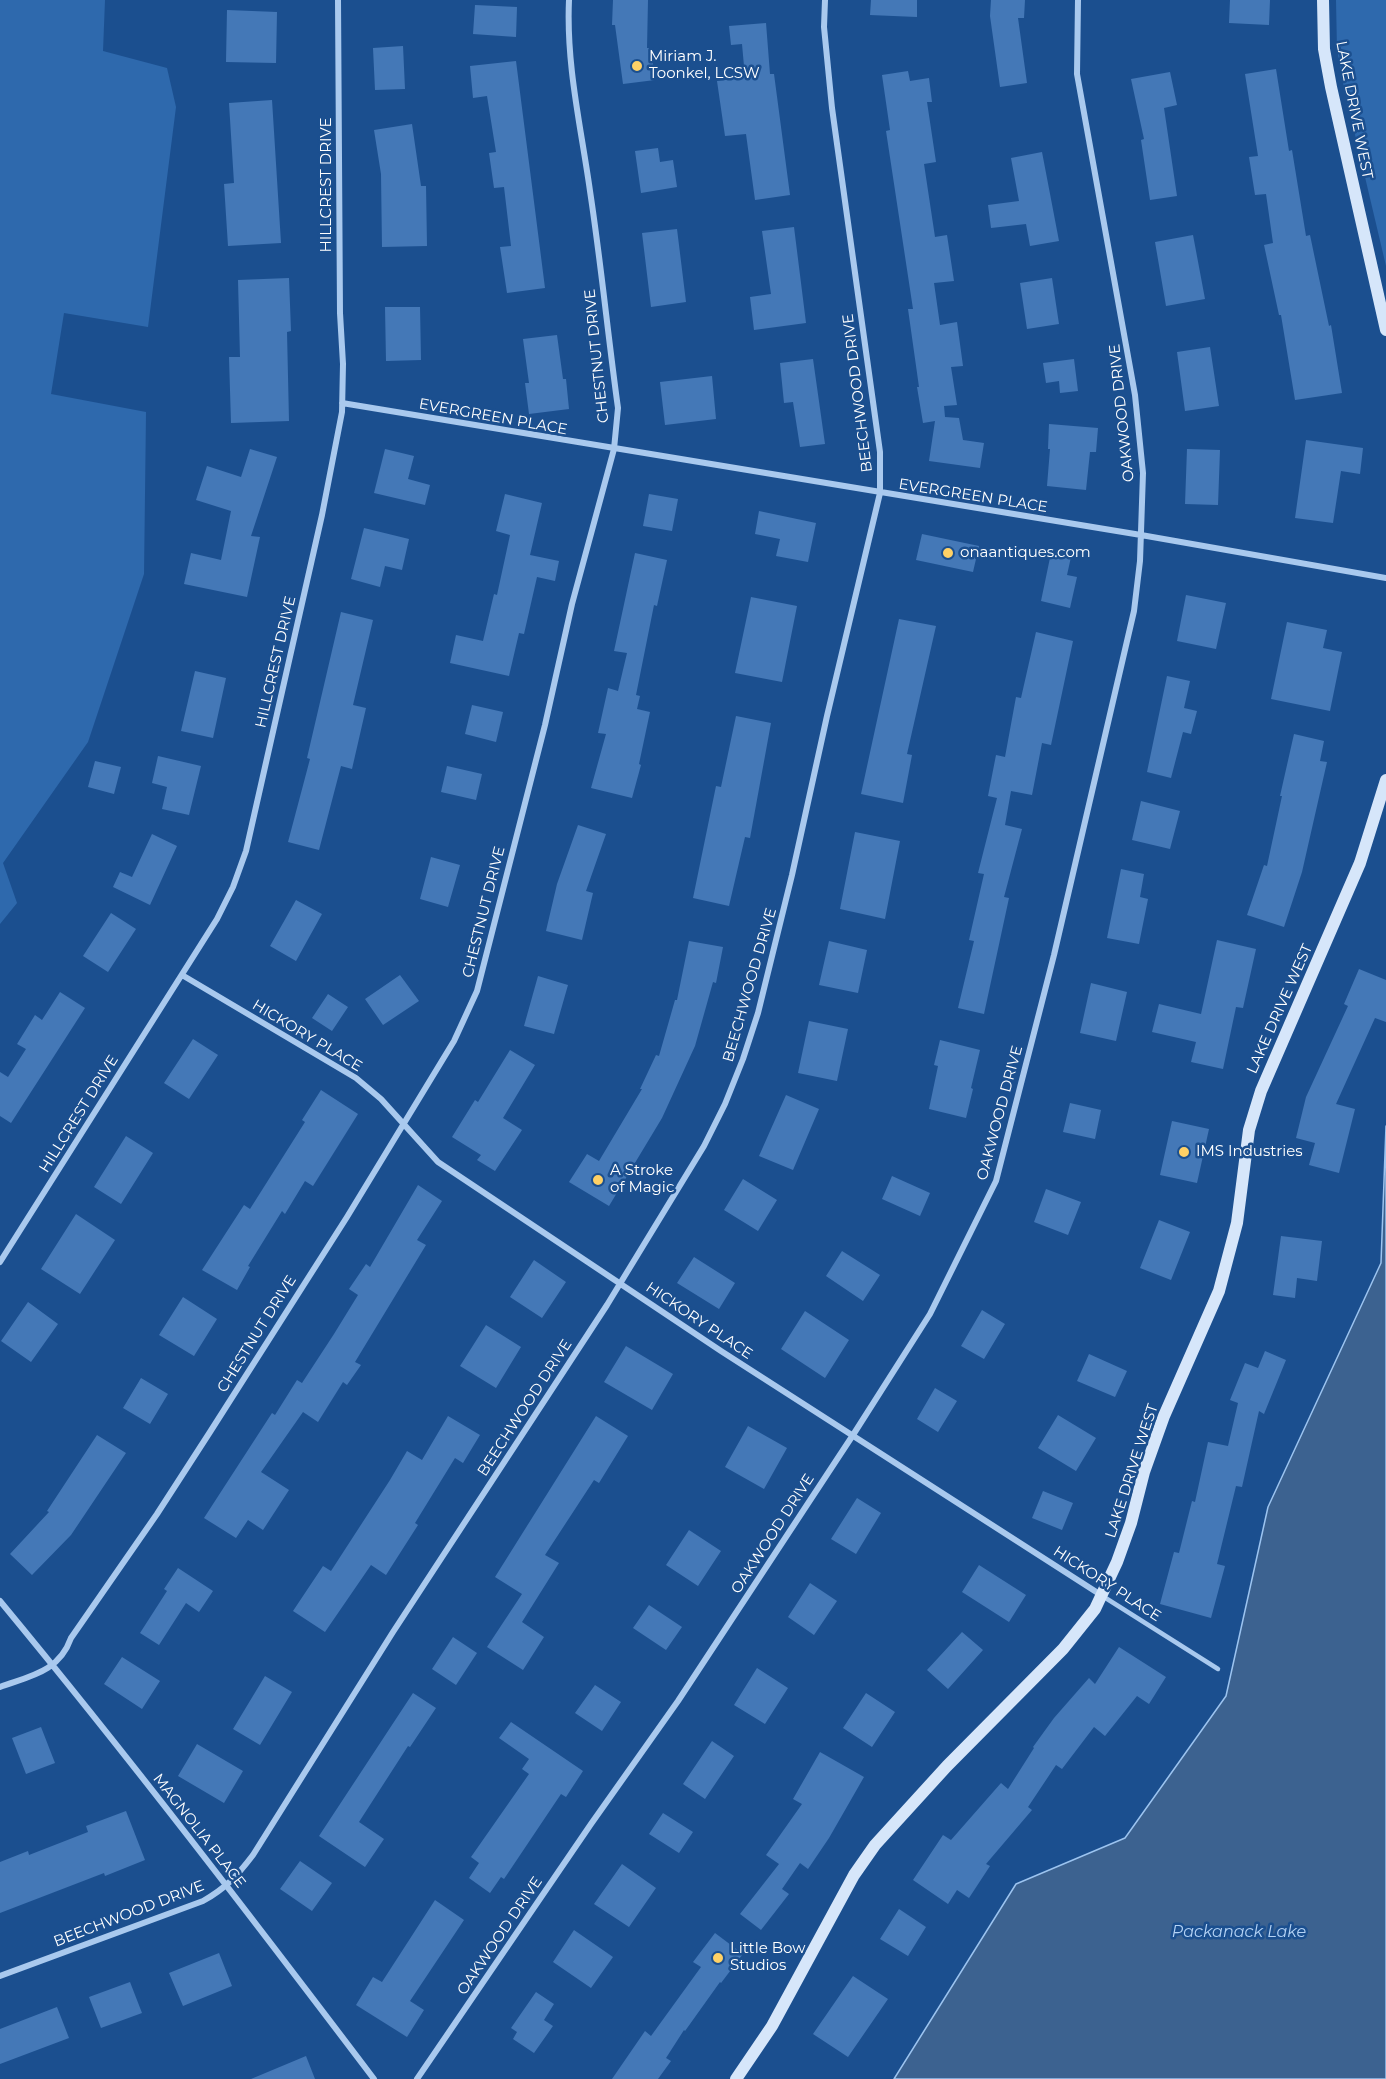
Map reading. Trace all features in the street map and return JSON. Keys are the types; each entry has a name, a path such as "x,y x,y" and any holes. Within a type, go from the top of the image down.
{"street":[{"name":"HILLCREST DRIVE","path":"0,1262 217,920 233,887 246,851 322,515 342,403 343,364 339,301 338,0"},
{"name":"CHESTNUT DRIVE","path":"53,1666 63,1656 71,1638 157,1514 404,1124 454,1041 477,990 542,737 572,604 615,449 618,408 590,190 571,71 569,0"},
{"name":"BEECHWOOD DRIVE","path":"0,1976 202,1901 237,1877 393,1632 621,1283 704,1146 725,1104 758,1014 880,493 880,452 832,108 824,27 825,0"},
{"name":"OAKWOOD DRIVE","path":"417,2079 678,1701 853,1435 930,1314 996,1181 1054,955 1134,610 1141,536 1143,473 1135,395 1077,74 1078,0"},
{"name":"LAKE DRIVE WEST","path":"1323,0 1324,49 1331,87 1386,330"},
{"name":"EVERGREEN PLACE","path":"342,403 1386,578"},
{"name":"LAKE DRIVE WEST","path":"736,2079 772,2026 854,1875 874,1845 947,1766 1063,1648 1095,1609 1117,1562 1131,1523 1144,1472 1164,1416 1222,1282 1237,1223 1249,1130 1261,1091 1360,863 1386,780"},
{"name":"HICKORY PLACE","path":"182,975 356,1078 381,1099 438,1162 721,1351 1101,1595"},
{"name":"MAGNOLIA PLACE","path":"0,1601 227,1885 374,2079"},
{"path":"0,1687 41,1673 53,1666"}],"lane":[{"name":"HICKORY PLACE","path":"1101,1595 1218,1669"}],"shaded area":[{"path":"0,0 105,0 103,51 167,68 176,107 148,327 64,313 51,394 146,412 144,574 88,742 3,863 17,903 0,924"},
{"path":"1336,0 1386,0 1386,266 1344,88 1337,49"}],"water":[{"name":"Packanack Lake","path":"1386,1126 1386,2079 894,2079 1016,1884 1125,1838 1226,1696 1268,1507 1381,1263"}],"building":[{"path":"613,0 648,0 647,48 651,48 655,80 623,84 615,25 612,25"},
{"path":"871,0 917,0 917,17 870,15"},
{"path":"991,0 1025,0 1024,18 1018,18 1027,83 1000,87 990,16"},
{"path":"1230,0 1270,0 1269,25 1229,23"},
{"path":"475,5 517,7 516,37 473,34"},
{"path":"227,10 277,12 276,63 226,62"},
{"path":"766,23 770,74 774,74 790,195 755,200 746,134 725,136 717,81 745,77 742,44 731,45 729,26"},
{"path":"403,46 405,89 375,90 373,48"},
{"path":"516,61 545,288 507,293 500,247 511,246 504,187 494,188 489,153 496,152 487,96 473,98 470,66"},
{"path":"1276,69 1306,236 1310,235 1329,326 1331,325 1342,393 1295,400 1281,315 1279,315 1264,245 1273,243 1266,194 1255,195 1249,157 1258,156 1245,74"},
{"path":"908,71 910,81 929,78 932,102 927,102 936,162 924,164 935,237 947,235 954,281 934,283 940,325 957,322 963,366 951,367 957,405 944,406 945,417 959,418 963,440 984,443 980,468 929,461 935,421 923,423 917,387 919,387 908,309 913,309 886,131 890,130 882,75"},
{"path":"1170,72 1177,105 1164,108 1177,196 1150,200 1141,140 1144,139 1131,79"},
{"path":"272,100 281,243 228,246 224,184 234,183 229,103"},
{"path":"412,124 421,186 426,186 427,246 382,247 381,174 374,130"},
{"path":"658,148 660,162 673,160 677,187 641,193 635,151"},
{"path":"1042,152 1059,241 1030,246 1026,224 991,228 988,205 1019,201 1011,158"},
{"path":"794,227 806,323 754,330 750,297 771,294 762,231"},
{"path":"677,229 686,302 651,307 642,233"},
{"path":"1193,235 1205,299 1166,306 1155,242"},
{"path":"289,278 291,331 287,332 289,421 231,423 229,357 240,357 238,280"},
{"path":"1052,278 1059,324 1027,329 1020,283"},
{"path":"385,307 420,307 421,360 386,361"},
{"path":"557,335 563,379 566,379 569,409 529,414 525,383 529,383 523,339"},
{"path":"1210,347 1219,406 1185,411 1177,352"},
{"path":"813,359 825,444 800,447 793,402 784,403 780,363"},
{"path":"1074,359 1078,391 1060,393 1059,381 1046,383 1043,363"},
{"path":"712,376 716,419 665,425 660,382"},
{"path":"1049,424 1098,428 1096,452 1090,452 1086,490 1047,486 1050,449 1048,449"},
{"path":"1306,440 1363,448 1360,474 1341,471 1333,523 1295,518"},
{"path":"250,449 277,457 251,536 260,537 247,597 184,584 191,553 221,560 231,511 196,500 207,466 241,477"},
{"path":"385,449 414,456 408,479 430,485 425,505 374,493"},
{"path":"1187,449 1220,450 1218,505 1185,504"},
{"path":"505,494 542,503 530,555 559,561 555,581 537,577 524,634 519,633 509,676 450,663 456,635 483,641 494,594 497,595 510,535 496,531"},
{"path":"649,494 678,499 672,531 643,526"},
{"path":"759,511 816,523 808,562 776,556 780,539 755,534"},
{"path":"364,528 409,539 402,570 385,566 380,587 351,579"},
{"name":"onaantiques.com","path":"922,534 979,546 973,572 916,560"},
{"path":"635,553 667,560 657,606 654,605 636,695 640,696 637,709 650,712 639,764 641,765 632,798 591,788 606,734 598,733 608,688 618,691 627,653 614,651"},
{"path":"1051,553 1071,557 1067,575 1077,577 1070,608 1041,601"},
{"path":"1186,595 1226,603 1216,649 1177,641"},
{"path":"751,597 797,606 782,682 735,673"},
{"path":"341,612 373,620 353,705 366,708 352,769 341,766 319,850 288,842 310,759 307,758"},
{"path":"899,619 936,626 907,754 912,755 903,803 861,794"},
{"path":"1287,622 1327,630 1323,648 1342,652 1330,711 1271,699"},
{"path":"1036,632 1073,641 1051,745 1042,743 1032,795 1011,791 1005,825 1022,829 1004,897 1009,898 984,1014 958,1008 974,941 969,940 984,874 978,873 997,798 988,796 996,755 1005,757 1016,697 1021,698"},
{"path":"195,671 226,678 213,738 181,731"},
{"path":"1167,676 1190,681 1184,708 1197,711 1191,734 1183,732 1171,778 1147,772"},
{"path":"472,705 503,712 496,742 465,734"},
{"path":"736,716 771,723 750,838 745,837 729,906 693,898 716,786 721,787"},
{"path":"1294,734 1324,741 1320,761 1327,762 1302,872 1284,927 1247,915 1264,865 1267,866"},
{"path":"158,756 201,766 189,815 162,809 167,787 152,783"},
{"path":"95,761 121,767 114,794 88,787"},
{"path":"447,766 482,774 476,800 441,792"},
{"path":"1141,801 1180,811 1170,849 1132,840"},
{"path":"578,825 606,834 586,891 593,893 582,940 546,931 557,884"},
{"path":"855,832 900,841 885,919 840,909"},
{"path":"152,834 177,846 150,905 113,887 120,872 132,877"},
{"path":"431,857 460,865 448,907 420,899"},
{"path":"1121,869 1144,874 1140,897 1148,899 1139,944 1107,938"},
{"path":"296,900 322,914 296,961 270,946"},
{"path":"111,913 136,929 108,972 83,956"},
{"path":"1217,940 1256,949 1243,1008 1236,1007 1223,1069 1191,1062 1196,1042 1152,1032 1159,1004 1201,1014"},
{"path":"689,941 723,947 716,983 713,982 695,1046 662,1118 609,1206 569,1182 587,1154 599,1161 642,1089 640,1089 656,1055 659,1056 675,1000 677,1000"},
{"path":"829,941 867,950 858,993 819,985"},
{"path":"1359,969 1386,980 1386,1022 1375,1018 1336,1104 1355,1109 1339,1173 1309,1165 1315,1143 1296,1138 1306,1097 1348,1006 1344,1004"},
{"path":"400,975 419,1001 383,1025 365,999"},
{"path":"538,976 568,985 554,1034 524,1026"},
{"path":"1091,983 1127,992 1116,1041 1080,1033"},
{"path":"60,992 85,1008 11,1123 0,1116 0,1072 8,1077 26,1049 17,1044 35,1015 42,1020"},
{"path":"328,994 348,1007 332,1031 312,1018"},
{"path":"809,1021 848,1029 837,1081 798,1073"},
{"path":"193,1039 218,1055 189,1099 164,1083"},
{"path":"940,1040 980,1050 966,1118 929,1109 938,1066 934,1065"},
{"path":"510,1050 535,1065 503,1118 522,1130 495,1171 477,1160 481,1155 452,1137 475,1100 478,1102"},
{"path":"321,1090 358,1114 313,1186 305,1181 285,1214 282,1211 248,1266 250,1267 237,1290 202,1270 244,1205 250,1209 305,1122 302,1120"},
{"path":"786,1095 819,1109 793,1170 759,1156"},
{"path":"1070,1103 1101,1110 1095,1139 1063,1132"},
{"name":"IMS Industries","path":"1172,1121 1209,1129 1197,1183 1160,1175"},
{"path":"126,1136 153,1153 121,1204 94,1187"},
{"path":"892,1176 930,1193 920,1216 882,1199"},
{"path":"743,1179 777,1200 758,1231 724,1210"},
{"path":"418,1185 442,1201 417,1240 426,1245 355,1362 361,1365 347,1385 343,1382 318,1422 303,1412 261,1472 289,1490 263,1530 248,1520 236,1538 204,1518 272,1413 275,1415 297,1380 302,1383 334,1334 358,1295 349,1289 366,1264 370,1267"},
{"path":"1046,1189 1081,1202 1068,1235 1034,1222"},
{"path":"76,1214 115,1240 80,1294 41,1269"},
{"path":"1159,1220 1190,1232 1171,1280 1140,1268"},
{"path":"1281,1236 1322,1241 1317,1281 1297,1278 1295,1298 1273,1295"},
{"path":"842,1251 880,1275 863,1301 826,1276"},
{"path":"694,1257 735,1283 719,1309 677,1283"},
{"path":"534,1260 566,1282 542,1318 510,1297"},
{"path":"183,1297 217,1319 194,1356 159,1335"},
{"path":"28,1302 58,1324 31,1362 1,1341"},
{"path":"982,1310 1005,1324 984,1359 961,1346"},
{"path":"805,1311 849,1340 825,1378 781,1349"},
{"path":"486,1325 521,1347 496,1388 460,1366"},
{"path":"626,1346 673,1374 652,1410 604,1382"},
{"path":"1265,1351 1286,1360 1264,1414 1259,1411 1242,1487 1236,1486 1217,1564 1225,1566 1211,1618 1160,1604 1174,1552 1179,1553 1192,1501 1195,1502 1208,1442 1228,1446 1238,1403 1230,1400 1245,1363 1258,1368"},
{"path":"1089,1354 1127,1371 1115,1397 1077,1381"},
{"path":"141,1378 168,1394 150,1424 123,1408"},
{"path":"935,1388 957,1401 938,1432 917,1419"},
{"path":"1058,1415 1096,1438 1076,1471 1038,1448"},
{"path":"448,1416 480,1435 463,1463 455,1458 415,1523 418,1525 386,1575 371,1565 325,1632 293,1611 323,1566 331,1571 407,1451 422,1460"},
{"path":"596,1416 628,1436 599,1483 594,1480 545,1555 559,1563 522,1622 544,1637 523,1670 487,1647 522,1594 495,1577"},
{"path":"748,1426 787,1448 764,1489 725,1467"},
{"path":"97,1435 126,1453 71,1535 32,1575 10,1554 49,1512 47,1511"},
{"path":"1043,1491 1073,1503 1062,1530 1032,1518"},
{"path":"857,1498 881,1513 856,1554 831,1539"},
{"path":"689,1530 721,1551 698,1586 666,1565"},
{"path":"979,1565 1026,1595 1009,1622 962,1592"},
{"path":"178,1568 213,1591 199,1612 186,1603 159,1645 140,1633 167,1591 164,1589"},
{"path":"810,1583 837,1601 814,1635 788,1617"},
{"path":"649,1605 682,1627 666,1650 633,1628"},
{"path":"962,1632 983,1650 948,1689 927,1670"},
{"path":"453,1637 477,1653 456,1685 432,1669"},
{"path":"1119,1647 1166,1677 1149,1704 1137,1696 1105,1736 1094,1727 1062,1769 1056,1765 1028,1807 1032,1810 986,1864 990,1866 969,1898 957,1890 948,1904 913,1880 943,1835 951,1840 1001,1783 1008,1789 1033,1747 1054,1718 1089,1678 1095,1684"},
{"path":"122,1657 160,1681 142,1709 104,1684"},
{"path":"757,1668 788,1688 765,1724 734,1705"},
{"path":"265,1676 292,1692 260,1745 233,1729"},
{"path":"595,1685 621,1702 602,1731 575,1713"},
{"path":"413,1693 436,1708 410,1747 408,1746 359,1822 384,1839 365,1867 319,1836"},
{"path":"866,1693 895,1712 872,1747 843,1728"},
{"path":"511,1722 583,1771 566,1797 561,1794 504,1879 501,1877 490,1893 469,1878 479,1863 471,1857 529,1774 522,1769 529,1759 499,1738"},
{"path":"41,1727 55,1763 26,1774 12,1738"},
{"path":"712,1741 734,1756 705,1799 683,1784"},
{"path":"197,1744 243,1771 224,1803 178,1776"},
{"path":"820,1752 864,1777 829,1838 808,1869 800,1863 782,1889 789,1894 761,1930 740,1914 779,1864 766,1855 802,1804 793,1799"},
{"path":"126,1811 145,1860 105,1876 104,1873 0,1913 0,1862 28,1851 29,1855 88,1832 86,1826"},
{"path":"663,1813 693,1832 679,1853 649,1834"},
{"path":"300,1861 332,1883 312,1911 280,1889"},
{"path":"622,1864 656,1888 629,1927 594,1904"},
{"path":"435,1900 464,1920 410,2001 424,2010 407,2037 356,2005 373,1977 382,1982"},
{"path":"899,1909 926,1927 908,1956 880,1939"},
{"path":"574,1930 613,1957 591,1988 553,1962"},
{"path":"715,1933 743,1954 684,2030 666,2058 671,2061 658,2079 612,2079 645,2031 651,2036 701,1967 693,1962"},
{"path":"219,1953 232,1986 183,2006 169,1973"},
{"path":"853,1976 888,1999 848,2057 813,2034"},
{"path":"130,1982 142,2013 101,2028 89,1997"},
{"path":"536,1992 554,2004 544,2020 553,2026 534,2053 513,2039 517,2032 511,2028"},
{"path":"57,2007 69,2038 0,2064 0,2029"},
{"path":"306,2056 315,2079 251,2079"}],"place":[{"name":"Miriam J. Toonkel, LCSW","path":"637,66"},
{"name":"onaantiques.com","path":"948,553"},
{"name":"IMS Industries","path":"1184,1152"},
{"name":"A Stroke of Magic","path":"598,1180"},
{"name":"Little Bow Studios","path":"718,1958"}]}
